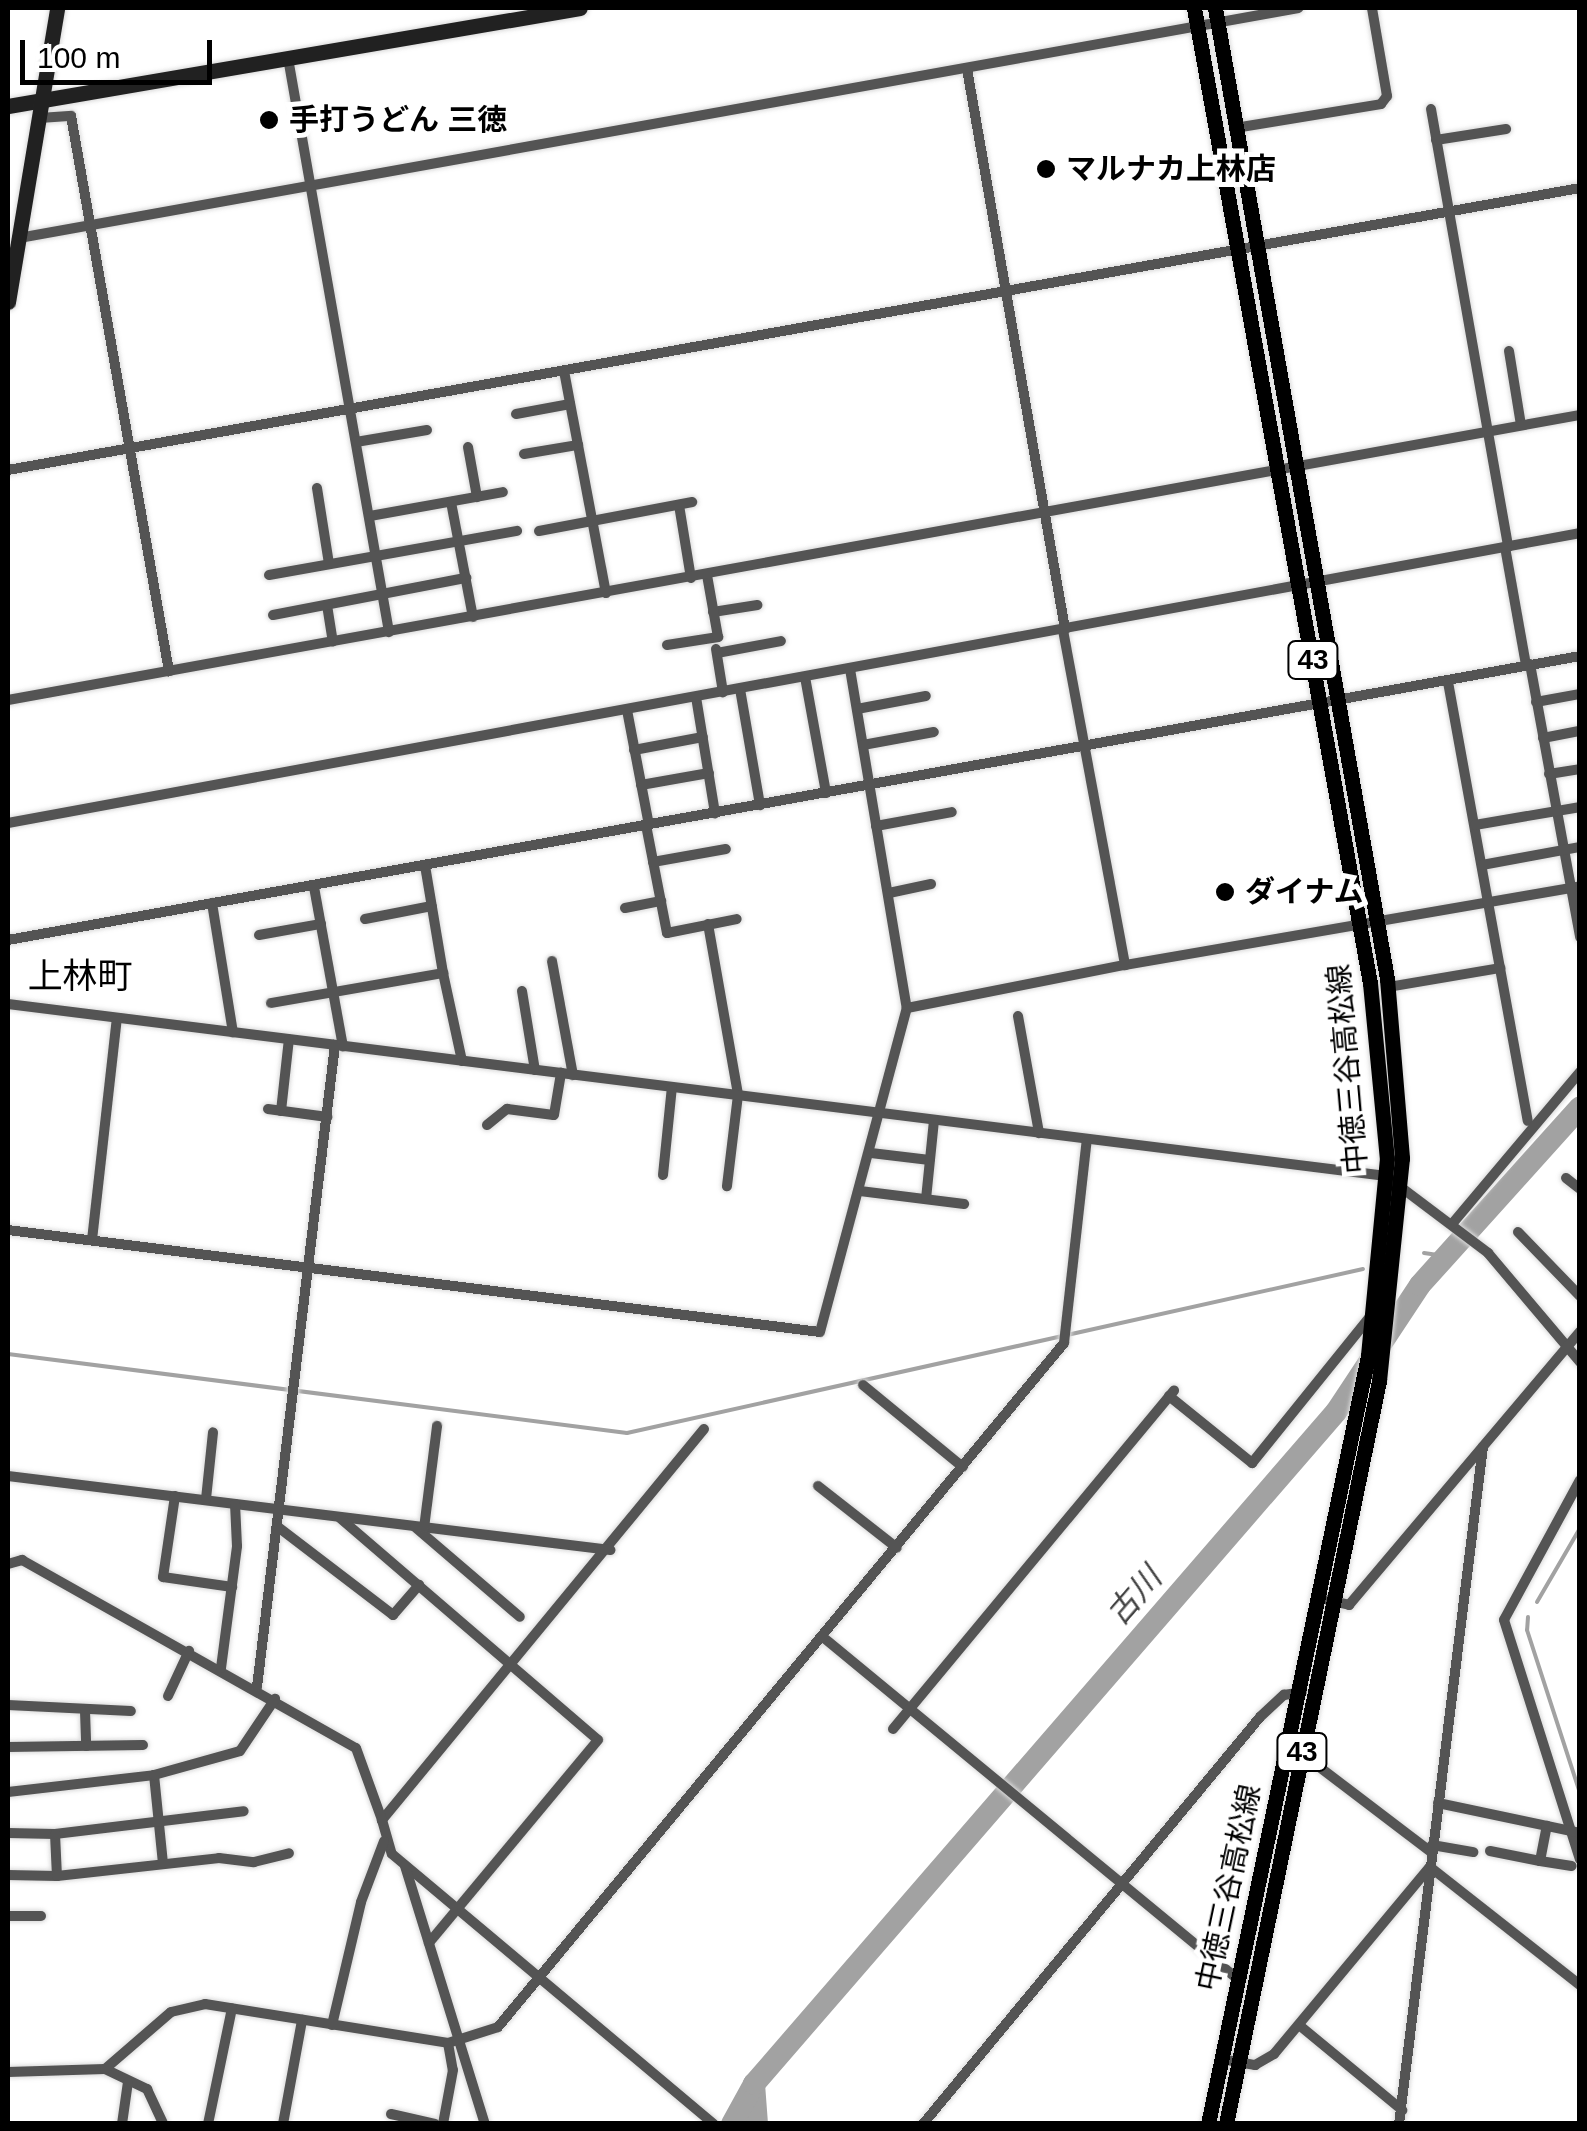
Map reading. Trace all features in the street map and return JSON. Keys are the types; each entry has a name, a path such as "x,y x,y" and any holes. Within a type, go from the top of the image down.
{"main road":[{"name":"中徳三谷高松線","path":"1194,8 1239,246 1287,466"},
{"name":"中徳三谷高松線","path":"1208,2124 1325,1600 1394,1180 1368,922 1287,466 1256,243 1216,15"},
{"name":"中徳三谷高松線","path":"1325,1600 1380,1381 1393,1295 1388,988 1368,922"},
{"name":"中徳三谷高松線","path":"1226,2124 1302,1753 1306,1693"}],"street":[{"path":"8,302 15,241 41,118 57,8"},
{"path":"8,106 580,8"},
{"path":"15,241 1197,26 1216,15 1298,8"},
{"path":"1236,128 1382,104 1387,96 1372,8"},
{"path":"288,58 389,632"},
{"path":"967,69 1084,746 1126,965"},
{"path":"1431,109 1506,547 1563,850 1575,887 1579,930"},
{"path":"41,118 72,116 169,671"},
{"path":"1436,140 1506,128"},
{"path":"8,470 1006,292 1239,246 1580,188"},
{"path":"1509,351 1521,425"},
{"path":"564,371 606,594"},
{"path":"516,414 570,404"},
{"path":"8,700 1580,415"},
{"path":"356,442 426,430"},
{"path":"524,454 578,445"},
{"path":"468,447 477,497"},
{"path":"317,488 329,564"},
{"path":"370,516 502,492"},
{"path":"452,502 473,617"},
{"path":"539,531 692,502"},
{"path":"679,505 690,578"},
{"path":"269,574 517,530"},
{"path":"8,823 1580,533"},
{"path":"707,575 723,692"},
{"path":"274,615 466,578"},
{"path":"326,605 333,642"},
{"path":"714,612 757,605"},
{"path":"667,645 714,638"},
{"path":"717,652 782,641"},
{"path":"8,940 1580,656"},
{"path":"8,1230 820,1332 882,1113 907,1008 850,669"},
{"path":"805,677 826,793"},
{"path":"1448,682 1528,1121"},
{"path":"740,689 760,805"},
{"path":"1536,702 1580,694"},
{"path":"857,708 926,696"},
{"path":"696,697 715,813"},
{"path":"627,710 667,933 738,918"},
{"path":"1543,738 1580,731"},
{"path":"862,745 934,732"},
{"path":"634,750 703,737"},
{"path":"1550,774 1580,769"},
{"path":"642,784 709,774"},
{"path":"1474,825 1580,807"},
{"path":"876,826 952,812"},
{"path":"1482,865 1580,847"},
{"path":"653,862 726,849"},
{"path":"425,865 462,1061"},
{"path":"888,893 931,884"},
{"path":"257,1688 339,1046 314,887"},
{"path":"907,1008 1126,965 1575,887"},
{"path":"625,908 661,901"},
{"path":"212,904 234,1032"},
{"path":"364,918 432,906"},
{"path":"259,936 321,924"},
{"path":"708,924 738,1095 727,1186"},
{"path":"486,1125 506,1109 554,1115 567,1074 552,960"},
{"path":"1388,988 1500,968"},
{"path":"271,1003 443,974"},
{"path":"522,991 536,1070"},
{"path":"8,1004 1394,1180 1488,1253 1580,1362"},
{"path":"1018,1016 1039,1133"},
{"path":"92,1240 118,1018"},
{"path":"281,1111 289,1039"},
{"path":"1455,1226 1580,1072"},
{"path":"663,1175 672,1087"},
{"path":"268,1109 327,1117"},
{"path":"926,1199 934,1120"},
{"path":"105,2069 184,2004 453,2042 498,2027 814,1653 1064,1334 1087,1139"},
{"path":"666,1150 679,1152"},
{"path":"871,1152 930,1160"},
{"path":"1566,1178 1580,1189"},
{"path":"860,1191 964,1204"},
{"path":"1518,1232 1580,1296"},
{"path":"893,1729 1172,1393 1252,1463 1374,1314"},
{"path":"1325,1600 1349,1605 1580,1332"},
{"path":"863,1384 962,1467"},
{"path":"419,1527 437,1426"},
{"path":"382,1820 610,1550 704,1429"},
{"path":"206,1500 213,1432"},
{"path":"1399,2124 1483,1448"},
{"path":"8,1476 610,1550"},
{"path":"1490,1851 1576,1862 1575,1832 1504,1620 1580,1480"},
{"path":"818,1486 896,1548"},
{"path":"176,1496 163,1577 232,1588"},
{"path":"221,1668 232,1588 235,1504"},
{"path":"339,1517 598,1740 429,1943"},
{"path":"278,1527 393,1615 419,1585"},
{"path":"419,1527 520,1617"},
{"path":"8,1564 22,1560 257,1688 356,1748 382,1820 384,1841 361,1902 332,2024"},
{"path":"822,1640 1252,1992"},
{"path":"168,1696 189,1651"},
{"path":"923,2124 1260,1717 1306,1693"},
{"path":"8,1792 154,1775 240,1751 276,1699"},
{"path":"8,1705 130,1711"},
{"path":"85,1711 86,1746"},
{"path":"8,1747 142,1744"},
{"path":"1302,1753 1432,1848 1473,1852"},
{"path":"154,1775 163,1863"},
{"path":"1438,1803 1575,1832"},
{"path":"8,1833 55,1834 244,1811"},
{"path":"1540,1860 1546,1826"},
{"path":"55,1834 57,1876"},
{"path":"384,1841 458,1910 714,2124"},
{"path":"8,1874 57,1876 163,1863 254,1862 288,1853"},
{"path":"405,1864 453,2042 485,2124"},
{"path":"1430,1866 1580,1985"},
{"path":"1222,2059 1254,2065 1274,2054 1430,1866"},
{"path":"8,1916 41,1916"},
{"path":"208,2124 232,2008"},
{"path":"284,2124 302,2020"},
{"path":"1299,2024 1402,2110"},
{"path":"443,2124 453,2070 453,2042"},
{"path":"8,2072 105,2069 156,2097 163,2124"},
{"path":"122,2124 128,2082"},
{"path":"391,2114 434,2124"}],"waterway":[{"name":"古川","path":"732,2124 754,2084 1336,1412 1420,1285 1580,1107"},
{"path":"1424,1253 1445,1256"},
{"path":"8,1354 627,1433 1363,1269"},
{"path":"1537,1602 1580,1528"},
{"path":"1528,1617 1527,1630 1580,1793"},
{"path":"754,2084 757,2124"}],"place":[{"name":"手打うどん 三徳","path":"269,120"},
{"name":"マルナカ上林店","path":"1046,169"},
{"name":"ダイナム","path":"1225,892"}],"district":[{"name":"上林町","path":"80,976"}]}
